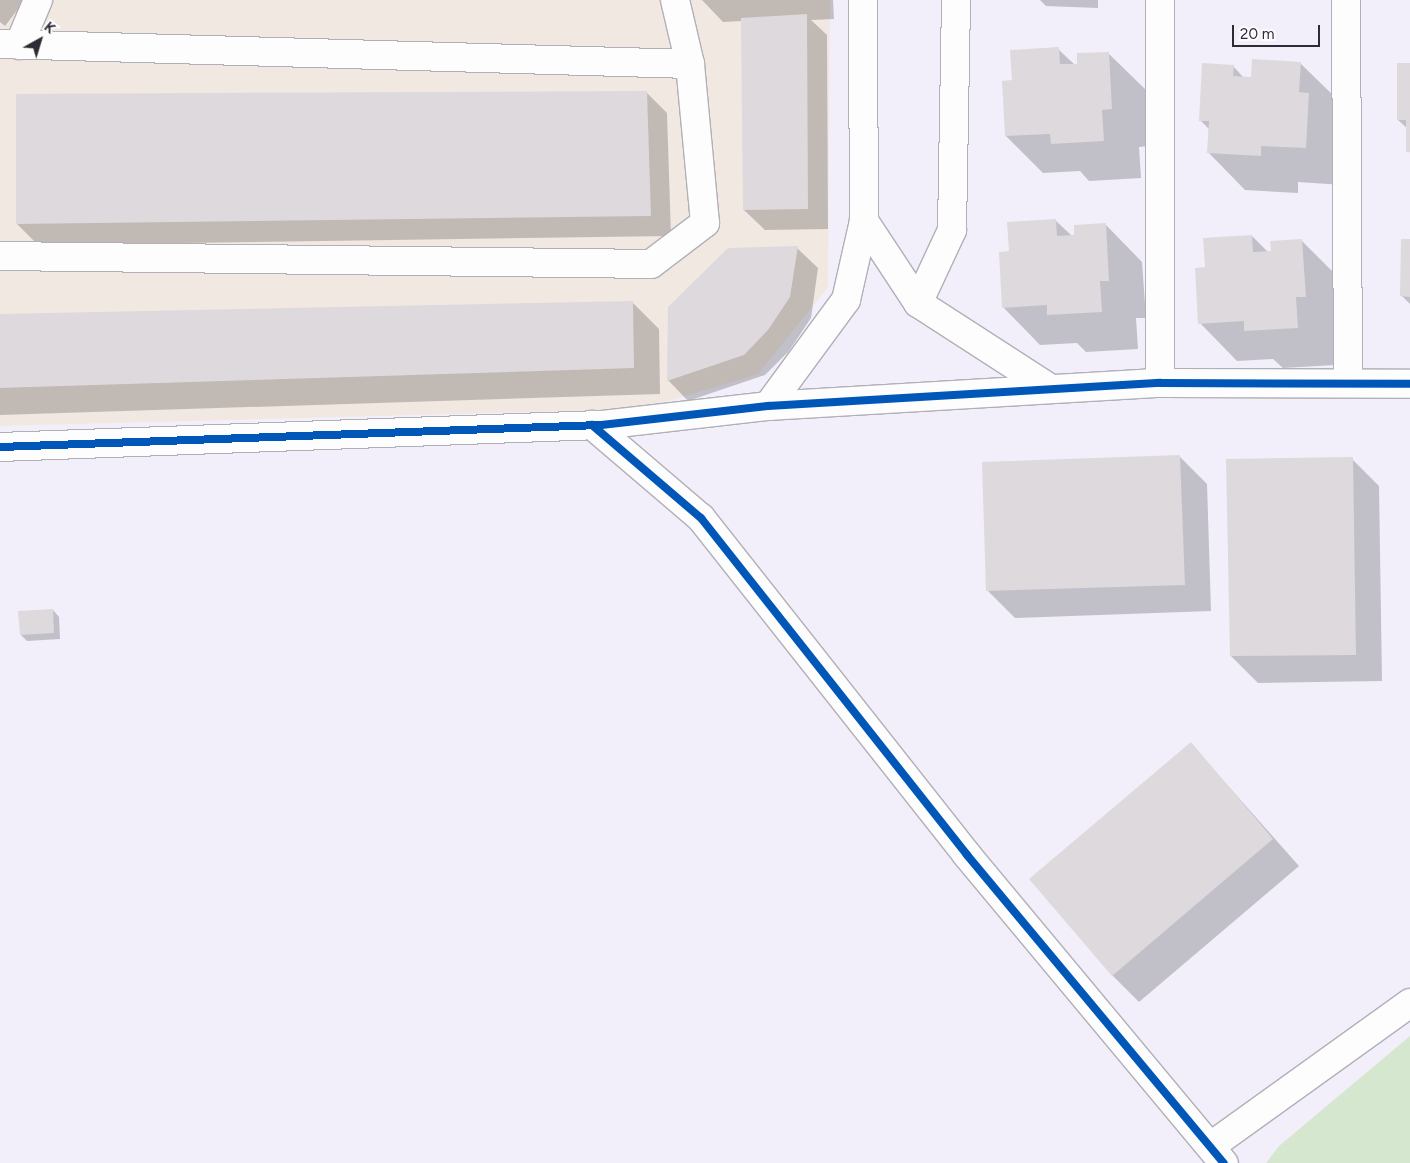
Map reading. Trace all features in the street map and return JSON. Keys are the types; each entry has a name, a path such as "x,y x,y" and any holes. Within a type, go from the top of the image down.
{"street":[{"path":"10,45 38,0"},
{"path":"0,256 651,264 705,223 690,64 675,0"},
{"path":"768,406 846,300 864,222 863,0"},
{"path":"918,303 952,230 956,0"},
{"path":"1160,0 1160,383"},
{"path":"1346,0 1348,383"},
{"path":"10,45 690,64"},
{"path":"864,222 918,303 1051,389"},
{"path":"0,447 592,425 768,406 1160,383 1410,384"},
{"path":"592,425 701,518 967,855 1217,1154 1410,1003"}],"shaded area":[{"path":"0,0 830,0 828,287 758,374 642,409 0,426"}],"green space":[{"path":"1410,1036 1410,1163 1266,1163 1279,1146"}],"building":[{"path":"807,14 808,209 743,210 741,18"},
{"path":"1059,47 1060,64 1077,64 1077,53 1109,52 1112,109 1102,110 1104,141 1051,144 1050,134 1005,136 1002,81 1012,80 1010,50"},
{"path":"1252,59 1301,62 1299,92 1309,93 1306,148 1261,146 1261,156 1207,153 1209,121 1199,121 1202,63 1234,65 1233,76 1251,77"},
{"path":"1397,63 1410,63 1410,152 1406,152 1406,120 1397,120"},
{"path":"647,91 651,216 16,224 16,94"},
{"path":"1056,219 1057,236 1074,235 1074,225 1106,223 1109,281 1100,281 1102,312 1047,315 1047,305 1002,308 999,252 1009,251 1007,222"},
{"path":"1252,235 1253,252 1271,251 1270,241 1302,239 1306,297 1296,297 1298,328 1244,331 1244,321 1198,324 1195,268 1205,267 1203,238"},
{"path":"1401,239 1410,239 1410,297 1400,296"},
{"path":"798,246 790,297 768,330 744,355 667,381 668,307 728,248"},
{"path":"633,301 634,368 0,388 0,314"},
{"path":"1180,455 1185,585 986,591 982,462"},
{"path":"1353,457 1356,655 1230,656 1226,459"},
{"path":"53,609 54,633 20,635 18,611"},
{"path":"1191,742 1273,839 1112,976 1029,879"}],"cycle path":[{"path":"0,447 601,425 768,406 1160,383 1410,384"},
{"path":"592,425 701,518 967,855 1224,1163"}]}
